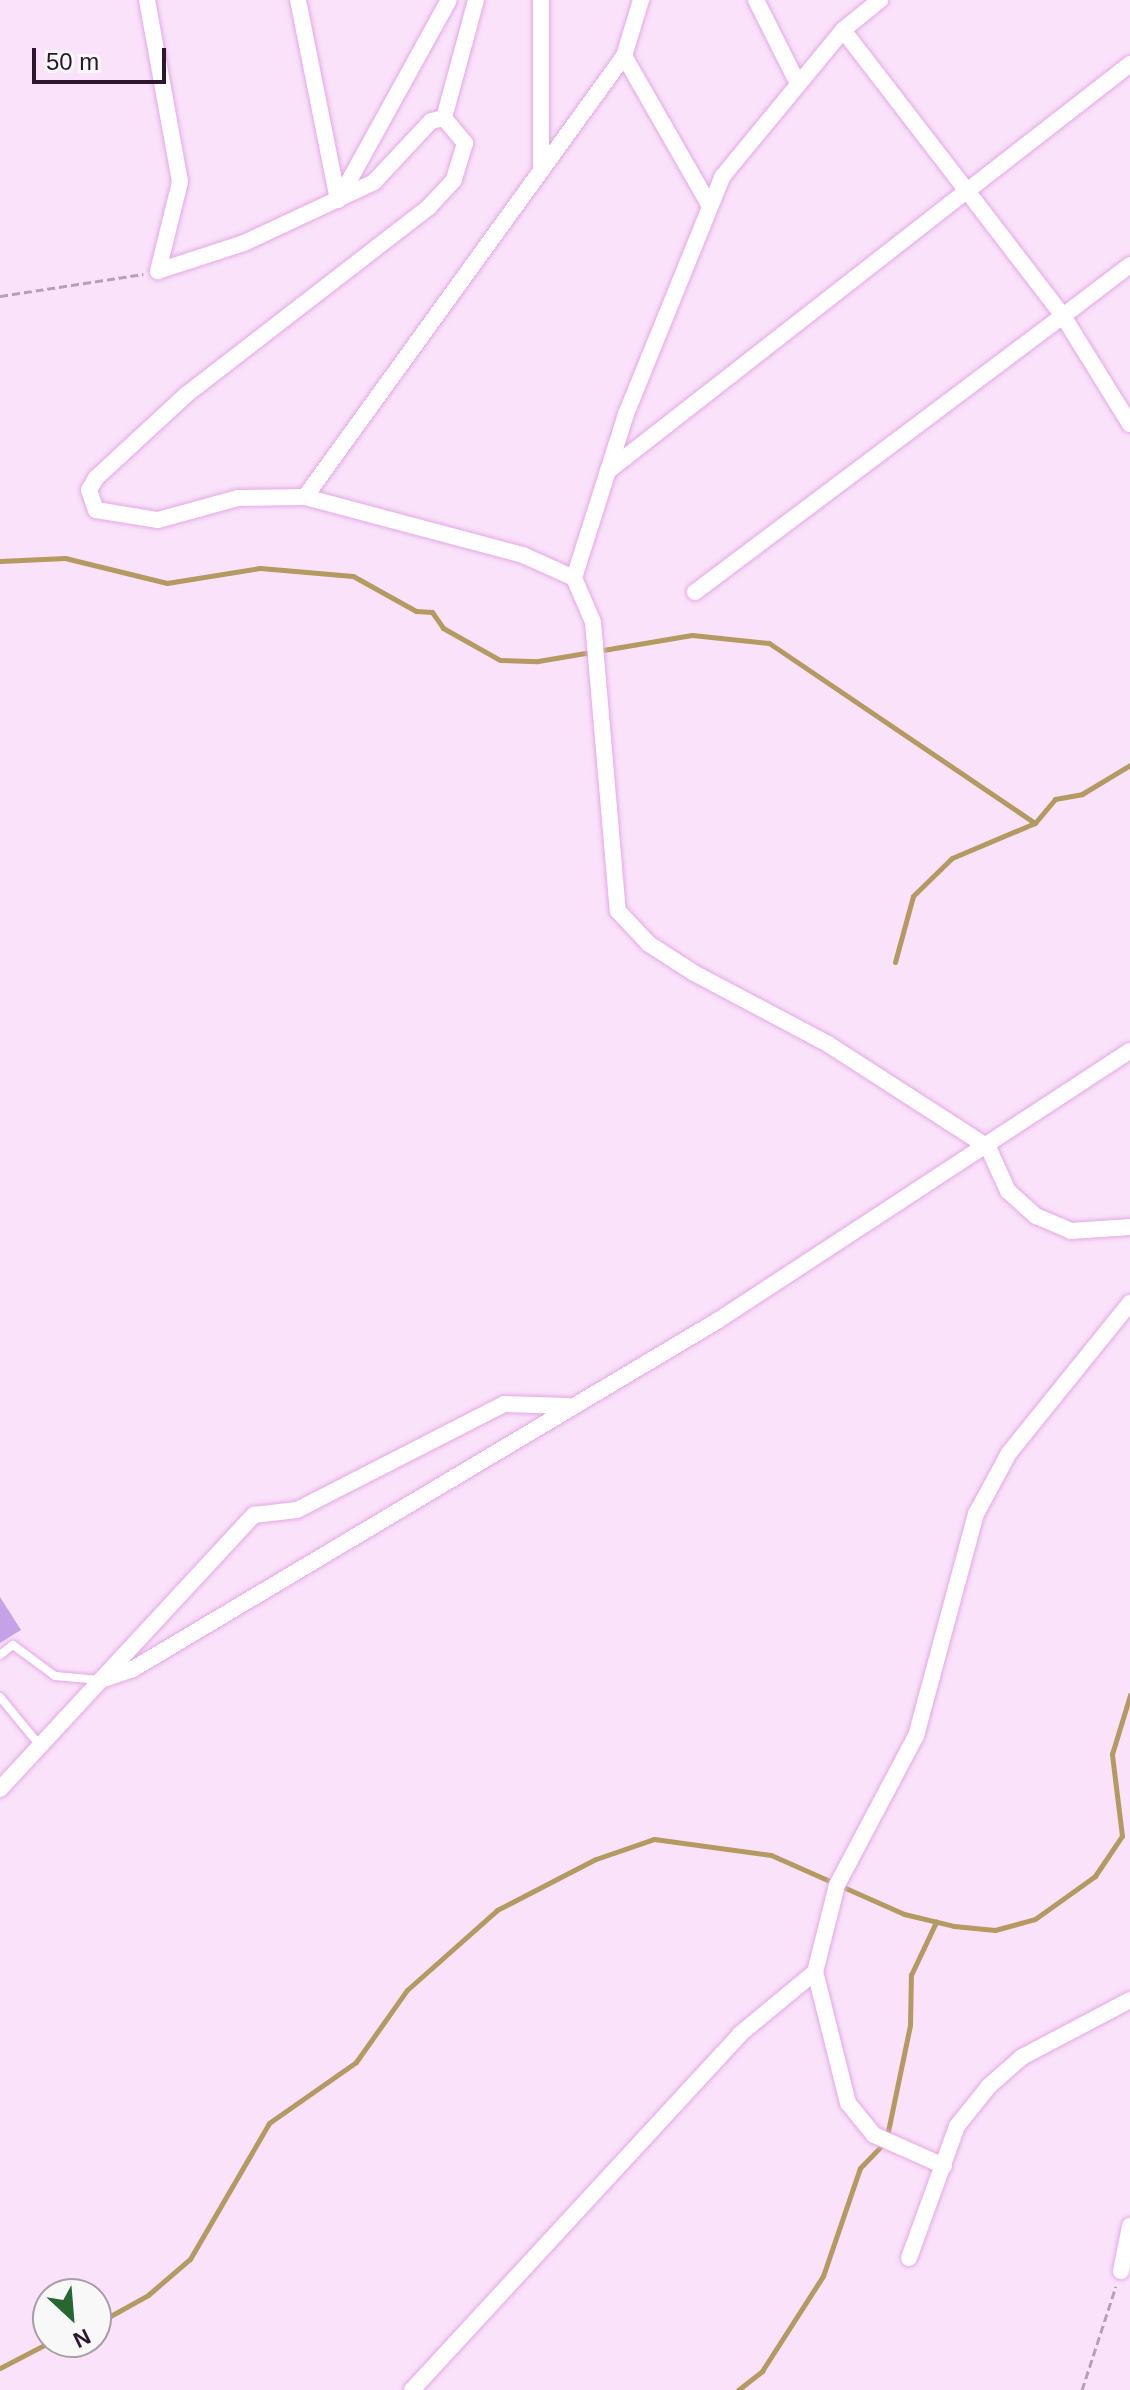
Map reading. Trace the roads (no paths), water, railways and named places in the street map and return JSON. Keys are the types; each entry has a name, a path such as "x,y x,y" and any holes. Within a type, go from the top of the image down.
{"street":[{"path":"147,0 180,182 158,271 338,200 374,182 431,121 444,118 460,129 463,157 429,207 187,394 89,490 96,510 126,519 158,520 265,494 305,497 523,555 574,578"},
{"path":"298,0 338,200"},
{"path":"338,200 449,0"},
{"path":"444,118 476,0"},
{"path":"541,0 541,171"},
{"path":"305,497 624,56 641,0"},
{"path":"756,0 798,84"},
{"path":"880,0 843,30 722,177 608,471 574,578 593,622 618,911 649,944 694,973 828,1044 988,1147 1008,1191 1036,1216 1071,1231 1128,1233"},
{"path":"843,30 1063,316 1130,424"},
{"path":"624,56 710,206"},
{"path":"608,471 1130,64"},
{"path":"695,592 1130,265"},
{"path":"101,1680 133,1669 568,1406 717,1321 988,1147 1130,1051"},
{"path":"944,2166 874,2135 848,2103 815,1972 837,1885 916,1736 976,1514 1009,1453 1130,1303"},
{"path":"0,1789 254,1515 297,1510 504,1404 568,1406"},
{"path":"412,2390 740,2034 815,1972"},
{"path":"909,2258 957,2126 989,2086 1022,2057 1130,2000"},
{"path":"1121,2271 1130,2226"}],"lane":[{"path":"0,1655 13,1645 55,1676 101,1680"},
{"path":"0,1697 42,1747"}],"waterway":[{"path":"0,561 65,558 167,583 260,568 353,576 416,611 432,612 443,628 500,660 538,661 692,635 769,643 1035,823"},
{"path":"895,962 913,896 952,858 1035,823 1055,799 1082,794 1130,765"},
{"path":"112,2315 148,2295 190,2259 269,2123 356,2062 407,1990 497,1910 596,1859 654,1839 771,1855 904,1914 954,1926 995,1930 1035,1919 1095,1876 1122,1836 1112,1754 1130,1695"},
{"path":"738,2390 762,2371 823,2276 860,2168 886,2141 910,2025 911,1975 936,1922"},
{"path":"0,2368 32,2351"}]}
